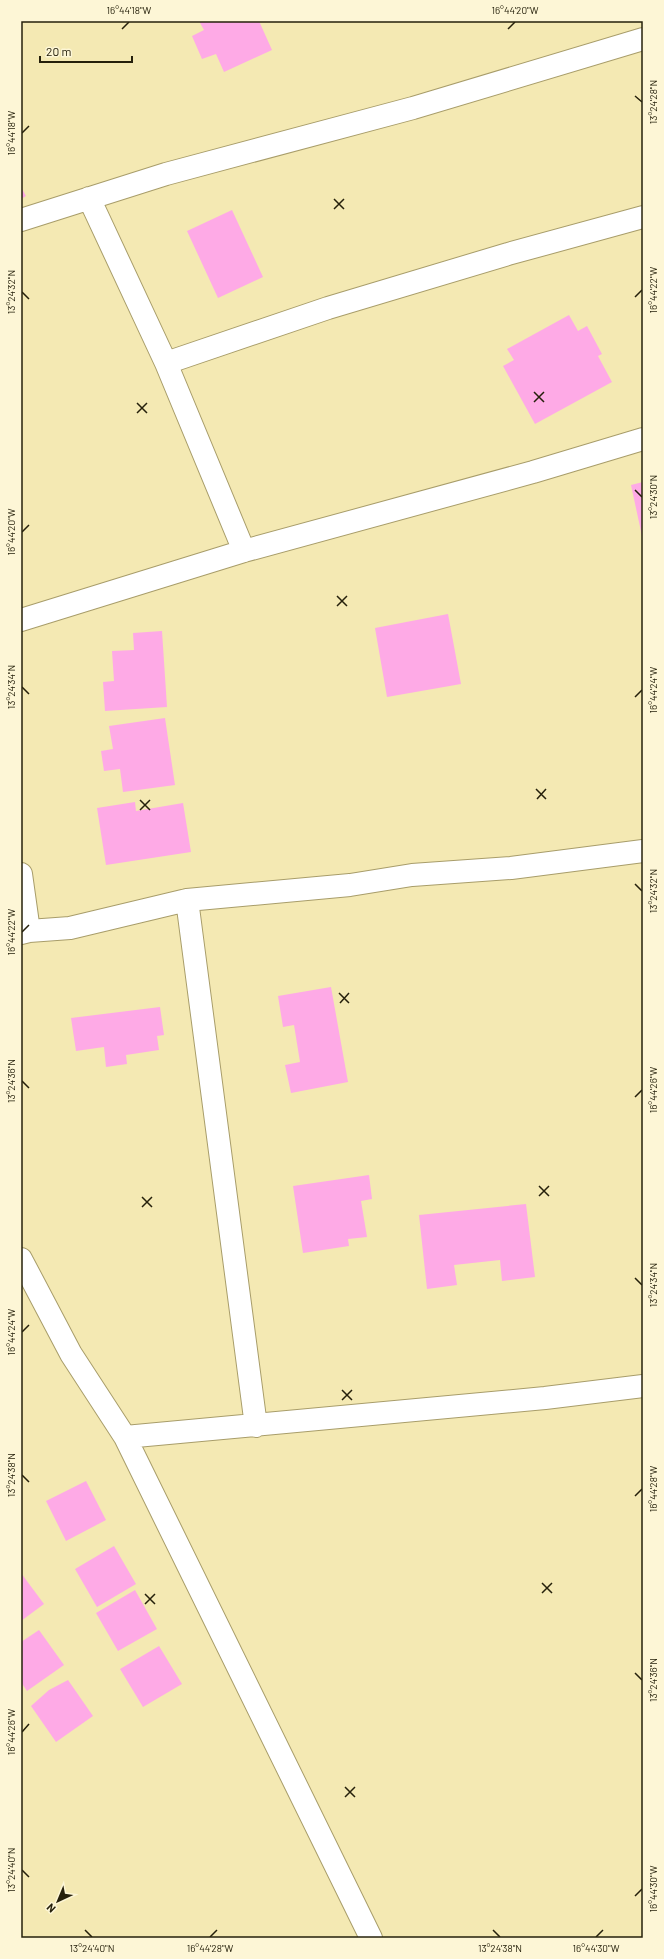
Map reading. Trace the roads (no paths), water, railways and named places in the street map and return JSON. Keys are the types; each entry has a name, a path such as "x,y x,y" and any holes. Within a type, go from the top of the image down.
{"street":[{"path":"21,220 166,174 413,108 643,39"},
{"path":"89,198 166,363 244,551"},
{"path":"166,363 336,305 508,254 643,217"},
{"path":"21,620 244,551 533,472 643,439"},
{"path":"21,874 25,932 70,928 187,900 350,885 412,875 511,868 643,851"},
{"path":"187,900 256,1426"},
{"path":"21,1259 70,1354 125,1437 371,1938"},
{"path":"125,1437 545,1398 643,1386"}]}
